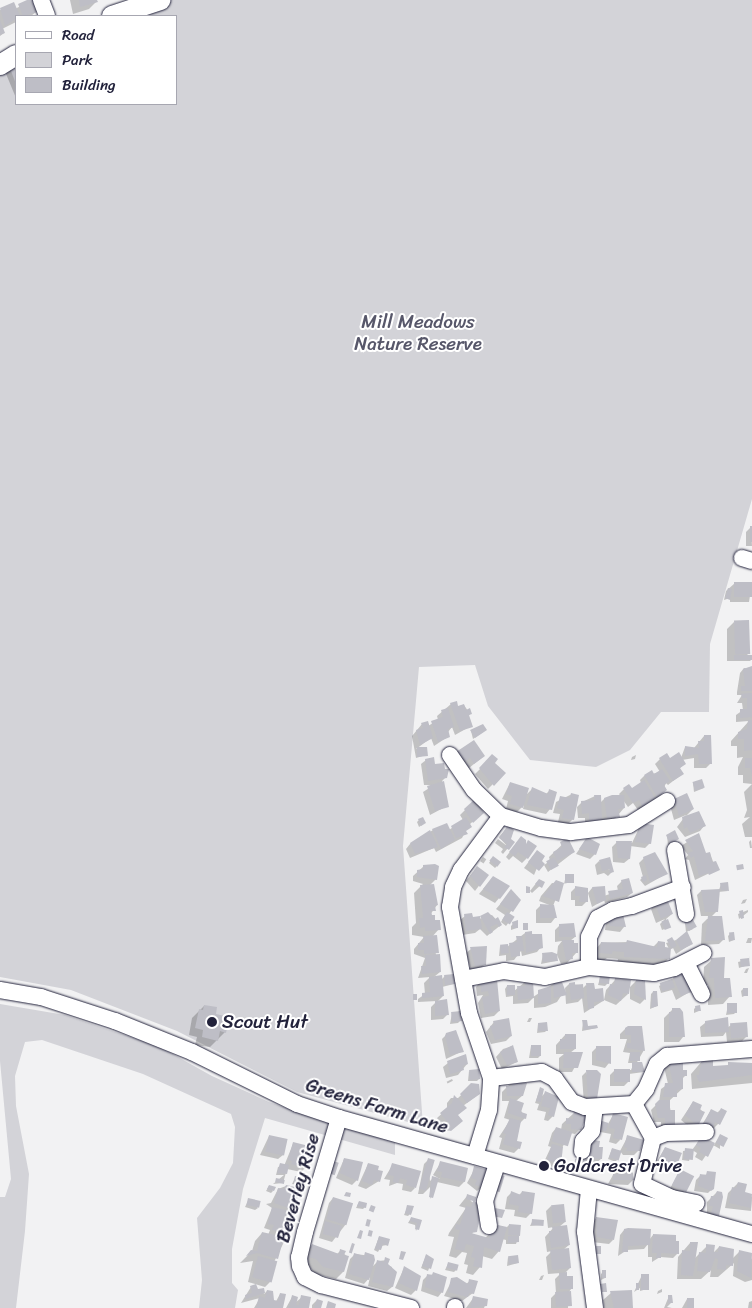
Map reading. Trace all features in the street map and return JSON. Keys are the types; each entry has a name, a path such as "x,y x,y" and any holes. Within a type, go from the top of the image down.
{"main road":[{"path":"115,15 160,0"},
{"path":"0,65 15,56"}],"street":[{"path":"41,0 47,15"},
{"path":"450,755 474,790 501,816 556,830 598,830 629,825 667,801"},
{"path":"475,1156 489,1110 491,1078 475,1034 450,907 453,888 461,870 501,816"},
{"path":"675,850 683,887 686,914"},
{"path":"589,967 589,937 598,918 683,887"},
{"path":"463,979 504,971 545,977 589,967 652,973 686,962 703,953"},
{"path":"686,962 702,994"},
{"name":"Greens Farm Lane","path":"0,990 42,997 115,1021 192,1052 297,1104 339,1118 752,1234"},
{"path":"491,1078 542,1072 555,1079 572,1102 594,1107 634,1104 646,1089 656,1064 667,1056 752,1049"},
{"path":"634,1104 653,1138 642,1184 672,1198 696,1203"},
{"path":"582,1150 583,1141 592,1131 594,1107"},
{"name":"Beverley Rise","path":"339,1118 305,1232 299,1257 300,1266 305,1276 321,1285 411,1308"},
{"path":"653,1138 666,1133 706,1132"},
{"path":"489,1226 485,1201 497,1163"},
{"path":"589,1189 585,1232 595,1308"}],"green space":[{"name":"Mill Meadows Nature Reserve","path":"171,0 752,0 752,499 710,644 709,712 661,712 630,750 596,767 530,760 488,706 475,665 419,667 403,846 423,1126 297,1092 177,1031 71,990 0,977 0,67 15,57 15,105 178,105 178,15 133,15"},
{"path":"0,1004 65,1015 160,1047 212,1076 269,1102 337,1126 395,1142 395,1155 265,1118 243,1189 232,1249 232,1283 238,1290 235,1308 199,1308 202,1280 197,1218 220,1188 233,1163 235,1127 231,1114 143,1074 42,1040 25,1042 15,1076 16,1106 29,1174 25,1231 16,1308 0,1308 0,1197 5,1197 11,1179 0,1061"}],"building":[{"path":"27,0 33,0 37,12 23,15 18,4"},
{"path":"79,0 97,0 98,2 80,7"},
{"path":"14,2 20,15 15,15 15,19 5,26 0,8"},
{"path":"0,20 5,33 0,35"},
{"path":"15,60 15,81 8,63"},
{"path":"750,526 752,526 752,542 750,542"},
{"path":"734,582 752,582 752,597 734,597"},
{"path":"728,588 732,589 730,600 725,598"},
{"path":"749,620 750,654 735,655 734,621"},
{"path":"734,655 752,655 752,660 734,660"},
{"path":"752,666 752,691 741,691 741,686 745,686 743,669"},
{"path":"752,693 752,717 740,718 740,709 747,709 747,698 742,698 741,694"},
{"path":"457,701 458,706 464,704 466,710 470,708 472,714 469,715 473,727 460,731 450,703"},
{"path":"448,708 454,727 448,729 450,737 438,742 431,721 443,717 441,710"},
{"path":"748,720 752,720 752,750 744,751 744,739 738,739 738,732 747,729"},
{"path":"428,721 433,738 420,745 416,730 423,728 421,723"},
{"path":"483,724 487,730 475,738 470,730"},
{"path":"704,735 711,735 712,764 699,764 698,754 685,756 685,746 699,748 698,741 704,741"},
{"path":"474,740 485,756 474,764 470,758 463,763 456,752"},
{"path":"417,747 427,747 428,756 417,757"},
{"path":"679,752 686,764 680,768 684,774 673,781 659,758 667,753 670,758"},
{"path":"492,754 498,759 495,763 506,773 494,786 479,768"},
{"path":"434,757 435,764 444,763 445,769 449,769 447,778 428,781 425,759"},
{"path":"745,758 752,758 752,776 750,768 745,768"},
{"path":"662,769 670,781 664,785 667,790 657,797 644,775 652,770 654,774"},
{"path":"702,779 705,788 695,791 692,782"},
{"path":"644,780 655,798 643,807 639,800 633,803 623,788 629,784 632,788"},
{"path":"444,781 449,807 435,811 427,786"},
{"path":"510,782 529,788 523,808 510,804 512,796 506,794"},
{"path":"532,787 548,794 549,789 557,792 552,810 527,805"},
{"path":"571,793 579,795 574,820 562,818 564,810 557,808 560,796 570,798"},
{"path":"687,793 694,809 679,816 674,799"},
{"path":"594,795 601,795 602,821 589,822 589,813 582,814 581,801 595,800"},
{"path":"612,795 624,795 625,808 618,809 620,817 607,818 604,798"},
{"path":"475,799 484,813 473,823 464,809"},
{"path":"699,811 706,826 690,833 687,827 684,829 682,817"},
{"path":"423,817 426,823 421,826 418,819"},
{"path":"466,817 472,827 466,831 468,834 456,838 451,826"},
{"path":"447,823 455,840 441,849 432,829"},
{"path":"640,823 654,825 651,844 635,842"},
{"path":"508,825 514,830 511,839 515,842 509,850 504,847 507,844 499,838"},
{"path":"430,830 438,847 415,854 410,843"},
{"path":"675,830 679,839 670,844 666,835"},
{"path":"699,833 706,853 710,852 712,862 716,861 720,870 709,875 708,873 699,876 694,856 691,858 688,853 693,851 685,840"},
{"path":"521,836 526,840 526,844 528,840 537,846 528,859 518,852 515,856 509,852"},
{"path":"587,837 600,844 596,855 579,849"},
{"path":"568,838 575,852 557,861 553,852 562,847 560,842"},
{"path":"616,841 632,841 630,859 618,858"},
{"path":"537,850 545,856 542,861 545,864 539,871 528,862"},
{"path":"655,852 668,874 650,882 643,857"},
{"path":"493,856 501,862 497,867 489,861"},
{"path":"554,857 559,866 551,870 546,861"},
{"path":"610,857 614,872 610,873 609,869 602,871 599,860"},
{"path":"435,864 439,866 437,880 417,877 417,870 423,869 423,865"},
{"path":"743,864 744,869 737,870 736,865"},
{"path":"477,866 489,875 480,887 470,876"},
{"path":"565,874 574,874 574,883 565,883"},
{"path":"646,875 647,880 643,882 641,877"},
{"path":"493,876 510,886 500,899 483,889"},
{"path":"629,878 633,893 610,899 608,891 623,889 621,880"},
{"path":"539,879 545,882 542,888 535,884"},
{"path":"556,880 564,883 559,902 543,896"},
{"path":"728,882 729,891 721,890 720,883"},
{"path":"434,884 438,905 435,906 436,911 431,911 432,915 435,915 435,920 440,920 441,930 425,931 425,927 420,928 419,918 423,918 420,885"},
{"path":"526,886 530,887 530,893 526,893"},
{"path":"575,886 588,888 588,902 579,902 580,896 575,896"},
{"path":"605,886 606,900 597,904 592,887"},
{"path":"511,889 521,900 513,912 500,904"},
{"path":"720,889 718,912 705,912 701,890"},
{"path":"667,899 673,914 661,919 655,904"},
{"path":"540,904 554,905 557,918 540,918"},
{"path":"743,910 744,918 741,919 739,911"},
{"path":"488,912 495,919 498,917 502,925 499,927 497,924 490,927 493,932 490,934 480,916"},
{"path":"507,912 515,917 510,924 502,920"},
{"path":"472,913 473,917 480,916 482,929 466,931 464,914"},
{"path":"623,914 626,927 609,926 610,916"},
{"path":"708,916 722,916 725,940 705,941"},
{"path":"692,918 697,927 689,931 684,922"},
{"path":"668,919 671,927 665,930 661,922"},
{"path":"518,920 518,928 513,928 512,922"},
{"path":"523,923 528,923 528,930 523,930"},
{"path":"574,923 576,937 559,937 559,924"},
{"path":"532,931 532,934 542,934 543,948 526,953 525,932"},
{"path":"687,931 693,944 681,950 676,940"},
{"path":"734,932 735,940 730,941 729,933"},
{"path":"437,935 439,953 424,954 424,950 418,950 418,943 424,943 423,936"},
{"path":"516,936 522,936 524,951 520,951 520,956 511,957 509,943 517,942"},
{"path":"672,937 677,946 672,949 667,940"},
{"path":"562,940 574,940 574,943 578,943 578,953 572,953 573,959 566,960"},
{"path":"627,940 657,947 658,941 665,942 665,947 671,948 670,959 624,957 624,952 613,951 612,954 599,953 601,942 626,943"},
{"path":"508,944 509,953 501,954 500,945"},
{"path":"487,946 486,965 475,966 470,947"},
{"path":"552,952 557,954 558,961 543,962 542,953"},
{"path":"440,954 441,972 422,974 421,966 426,966 425,955"},
{"path":"725,957 724,978 730,978 732,997 715,998 714,978 709,978 711,958"},
{"path":"749,958 750,966 741,967 740,959"},
{"path":"454,974 455,984 445,985 444,975"},
{"path":"600,974 610,975 609,984 599,983"},
{"path":"683,974 694,991 681,996 673,977"},
{"path":"442,975 444,996 422,998 422,993 430,992 429,977"},
{"path":"615,978 631,980 629,994 623,993 621,1001 608,995 610,984 614,985"},
{"path":"497,979 500,1011 485,1014 482,997 489,996 488,991 481,992 480,981"},
{"path":"672,979 675,988 662,992 660,983"},
{"path":"525,980 533,980 534,998 518,1000 517,986 525,986"},
{"path":"636,980 645,980 646,1000 634,994"},
{"path":"562,982 567,995 554,998 553,983"},
{"path":"575,982 575,985 583,984 584,998 571,1000 569,983"},
{"path":"586,983 594,983 595,989 603,988 604,1001 594,1002 594,1008 588,1009"},
{"path":"507,985 515,985 515,995 507,995"},
{"path":"551,986 551,1003 538,1004 538,990"},
{"path":"743,988 748,988 748,996 743,996"},
{"path":"653,991 657,991 658,1006 651,1008"},
{"path":"413,994 417,994 417,1000 413,1000"},
{"path":"447,999 449,1015 435,1016 435,1001"},
{"path":"727,1003 737,1003 737,1013 727,1013"},
{"name":"Scout Hut","path":"204,1005 217,1007 216,1014 229,1017 226,1033 220,1031 218,1041 202,1037 203,1030 195,1028 199,1009 203,1010"},
{"path":"700,1005 701,1011 696,1011 695,1006"},
{"path":"672,1008 680,1008 683,1012 685,1037 669,1037 669,1012 672,1012"},
{"path":"461,1011 462,1021 452,1022 451,1012"},
{"path":"728,1017 729,1032 705,1033 705,1021"},
{"path":"509,1018 512,1036 495,1040 490,1026 494,1025 493,1021"},
{"path":"582,1020 587,1020 588,1026 597,1025 598,1028 584,1030"},
{"path":"547,1022 548,1031 538,1031 538,1023"},
{"path":"747,1022 748,1037 731,1038 730,1023"},
{"path":"628,1026 642,1026 645,1051 627,1048 627,1043 631,1043 631,1035 625,1035 625,1028"},
{"path":"456,1030 464,1052 450,1055 445,1036 446,1033"},
{"path":"565,1034 576,1034 576,1049 560,1049 560,1039 565,1039"},
{"path":"513,1045 518,1062 507,1065 500,1052"},
{"path":"531,1045 541,1045 541,1056 531,1056"},
{"path":"596,1046 611,1046 611,1064 596,1060"},
{"path":"564,1052 583,1052 578,1068 563,1068"},
{"path":"630,1052 640,1052 640,1061 630,1061"},
{"path":"466,1054 468,1064 463,1066 464,1070 450,1074 447,1061"},
{"path":"702,1058 713,1058 713,1066 728,1065 728,1062 752,1063 752,1075 699,1082 696,1075 699,1075"},
{"path":"668,1061 683,1061 683,1070 687,1070 687,1076 683,1076 683,1089 677,1090 677,1097 663,1097 665,1083 673,1083"},
{"path":"632,1062 642,1062 645,1072 632,1072"},
{"path":"479,1069 480,1079 470,1080 469,1070"},
{"path":"614,1069 630,1069 630,1082 614,1082"},
{"path":"586,1070 597,1070 601,1074 597,1099 588,1099"},
{"path":"512,1081 527,1083 523,1096 507,1096 506,1086 512,1086"},
{"path":"471,1083 479,1084 480,1094 467,1103 460,1094"},
{"path":"540,1087 544,1089 541,1102 536,1101"},
{"path":"545,1091 559,1097 554,1117 548,1115 550,1108 541,1106"},
{"path":"454,1095 467,1108 458,1115 463,1121 451,1131 447,1130 449,1124 440,1113 452,1103"},
{"path":"510,1098 524,1103 521,1112 527,1114 526,1119 508,1113"},
{"path":"659,1100 670,1100 670,1110 675,1110 675,1127 665,1127 665,1118 658,1118 655,1104"},
{"path":"693,1101 702,1105 700,1110 705,1112 698,1126 685,1115"},
{"path":"721,1108 727,1111 720,1125 715,1122 713,1127 704,1123 711,1109 719,1113"},
{"path":"574,1111 588,1113 581,1130 571,1129 571,1124 566,1124 566,1118 573,1119"},
{"path":"613,1113 628,1117 622,1140 613,1138 615,1129 609,1128"},
{"path":"510,1118 521,1121 517,1141 522,1142 520,1149 503,1144 506,1134 503,1133"},
{"path":"599,1120 609,1123 606,1132 596,1129"},
{"path":"556,1127 572,1132 568,1146 552,1141"},
{"path":"720,1134 728,1138 723,1147 715,1143"},
{"path":"269,1135 288,1139 284,1156 265,1152"},
{"path":"627,1135 644,1140 640,1151 626,1151 627,1148 624,1147"},
{"path":"701,1136 715,1143 708,1157 699,1152 701,1148 696,1145"},
{"path":"592,1140 600,1141 599,1147 603,1147 602,1159 585,1158 586,1146 591,1146"},
{"path":"293,1142 313,1147 307,1168 291,1164 292,1161 288,1160"},
{"path":"552,1144 563,1147 561,1164 547,1160"},
{"path":"665,1147 682,1153 676,1167 658,1161"},
{"path":"612,1148 622,1151 619,1160 609,1158"},
{"path":"685,1148 694,1149 693,1160 684,1159"},
{"path":"344,1158 363,1162 358,1181 340,1173"},
{"path":"428,1158 435,1160 426,1191 419,1189"},
{"path":"575,1159 586,1160 585,1170 574,1169"},
{"path":"333,1161 339,1163 335,1175 329,1173"},
{"path":"440,1161 468,1168 465,1182 441,1177 442,1172 437,1171"},
{"path":"280,1163 289,1165 287,1174 277,1173"},
{"path":"368,1163 379,1166 378,1170 383,1171 380,1182 374,1180 372,1185 362,1181"},
{"path":"392,1163 421,1171 416,1188 406,1185 407,1180 400,1178 398,1183 393,1182 394,1176 388,1175"},
{"path":"619,1163 630,1164 634,1180 613,1180 613,1174 618,1174"},
{"path":"474,1166 488,1170 483,1187 475,1185 477,1180 471,1178"},
{"path":"680,1169 694,1176 686,1192 672,1185"},
{"path":"707,1171 716,1172 714,1189 711,1191 698,1186 700,1174 706,1175"},
{"path":"495,1173 505,1176 500,1192 490,1189"},
{"path":"295,1176 304,1178 302,1184 294,1182"},
{"path":"432,1176 439,1178 433,1198 429,1197"},
{"path":"276,1178 285,1180 284,1184 275,1182"},
{"path":"738,1182 747,1184 745,1192 752,1194 751,1208 729,1203 732,1187 736,1188"},
{"path":"269,1185 276,1187 274,1191 267,1189"},
{"path":"286,1185 300,1188 294,1210 274,1203 278,1188 284,1189"},
{"path":"511,1191 521,1195 522,1191 535,1193 532,1214 518,1212 519,1206 509,1204"},
{"path":"717,1191 722,1192 723,1197 719,1216 711,1214 713,1206 709,1206 711,1196 715,1196"},
{"path":"346,1192 351,1193 350,1197 344,1196"},
{"path":"467,1194 476,1197 475,1202 482,1204 477,1232 471,1233 489,1238 491,1230 496,1231 498,1225 507,1227 500,1252 484,1247 482,1268 473,1266 475,1258 471,1257 474,1246 466,1244 464,1251 455,1249 460,1230 455,1229 456,1224 460,1225 466,1206 471,1207 473,1201 466,1199"},
{"path":"333,1197 353,1203 346,1225 326,1219"},
{"path":"248,1198 261,1201 259,1208 246,1205"},
{"path":"359,1201 367,1203 366,1208 357,1206"},
{"path":"564,1204 566,1222 553,1223 551,1205"},
{"path":"371,1205 376,1207 373,1212 369,1211"},
{"path":"407,1205 414,1206 411,1215 405,1213"},
{"path":"272,1207 294,1212 289,1234 272,1230 274,1225 268,1224"},
{"path":"495,1208 505,1210 502,1218 492,1216"},
{"path":"411,1217 422,1220 419,1230 415,1229 417,1223 410,1221"},
{"path":"596,1217 618,1220 614,1240 597,1237"},
{"path":"367,1219 371,1220 369,1227 365,1226"},
{"path":"532,1219 544,1220 543,1226 531,1225"},
{"path":"325,1221 342,1226 338,1238 323,1234"},
{"path":"509,1224 521,1225 520,1236 508,1235"},
{"path":"567,1225 570,1245 551,1248 549,1231 553,1231 552,1227"},
{"path":"624,1229 651,1229 650,1245 628,1246 628,1252 622,1252"},
{"path":"360,1230 363,1231 361,1239 357,1238"},
{"path":"369,1230 373,1231 371,1237 368,1236"},
{"path":"262,1232 284,1237 278,1259 257,1253 246,1256 251,1250 257,1251"},
{"path":"653,1234 676,1235 676,1241 679,1241 679,1254 661,1253 661,1258 656,1258 657,1253 652,1253"},
{"path":"379,1236 390,1239 388,1246 383,1244 381,1250 375,1249"},
{"path":"508,1236 519,1236 519,1242 508,1243"},
{"path":"690,1242 698,1242 693,1276 681,1275 682,1250 690,1251"},
{"path":"352,1243 355,1244 352,1253 349,1253"},
{"path":"312,1244 339,1254 340,1249 346,1251 344,1255 349,1256 344,1272 323,1267 316,1259 309,1257"},
{"path":"706,1244 715,1245 714,1252 718,1252 719,1246 734,1249 733,1266 726,1265 726,1270 717,1269 718,1259 715,1258 710,1272 697,1271 699,1252 706,1253"},
{"path":"596,1246 601,1246 601,1254 596,1254"},
{"path":"569,1248 571,1268 552,1270 550,1250"},
{"path":"739,1250 752,1253 751,1278 737,1271"},
{"path":"401,1251 406,1252 403,1260 399,1259"},
{"path":"365,1252 374,1255 375,1260 369,1280 349,1274 354,1253 364,1256"},
{"path":"426,1254 434,1259 431,1269 422,1266"},
{"path":"518,1255 519,1263 509,1264 508,1256"},
{"path":"258,1256 277,1261 272,1282 252,1277"},
{"path":"385,1257 390,1259 388,1264 397,1272 393,1287 372,1282 377,1260 384,1262"},
{"path":"448,1262 459,1265 457,1271 446,1268"},
{"path":"404,1266 421,1276 417,1291 399,1283"},
{"path":"602,1270 606,1270 606,1278 602,1278"},
{"path":"433,1272 447,1277 443,1293 425,1287 427,1274 432,1275"},
{"path":"567,1272 567,1276 573,1276 573,1289 560,1289 559,1273"},
{"path":"641,1274 649,1274 649,1290 641,1290"},
{"path":"457,1277 468,1284 469,1279 478,1281 474,1294 469,1293 468,1297 448,1292 451,1278"},
{"path":"606,1283 607,1292 602,1292 600,1284"},
{"path":"636,1283 639,1283 639,1290 636,1290"},
{"path":"256,1284 258,1289 264,1288 265,1293 246,1299 245,1295 252,1293 250,1286"},
{"path":"267,1290 273,1291 274,1300 278,1301 280,1293 286,1294 283,1308 256,1308 259,1296 265,1298"},
{"path":"632,1290 633,1308 614,1308 610,1291"},
{"path":"571,1291 572,1306 556,1307 555,1292"},
{"path":"292,1295 298,1297 296,1305 299,1305 301,1295 311,1297 309,1308 289,1308"},
{"path":"668,1295 672,1295 673,1303 668,1303"},
{"path":"473,1296 488,1299 487,1306 470,1308"},
{"path":"687,1298 694,1298 694,1308 687,1308"},
{"path":"317,1299 323,1301 321,1308 314,1308"},
{"path":"328,1301 336,1304 335,1308 326,1308"}],"place":[{"name":"Scout Hut","path":"212,1022"},
{"name":"Goldcrest Drive","path":"544,1166"}]}
